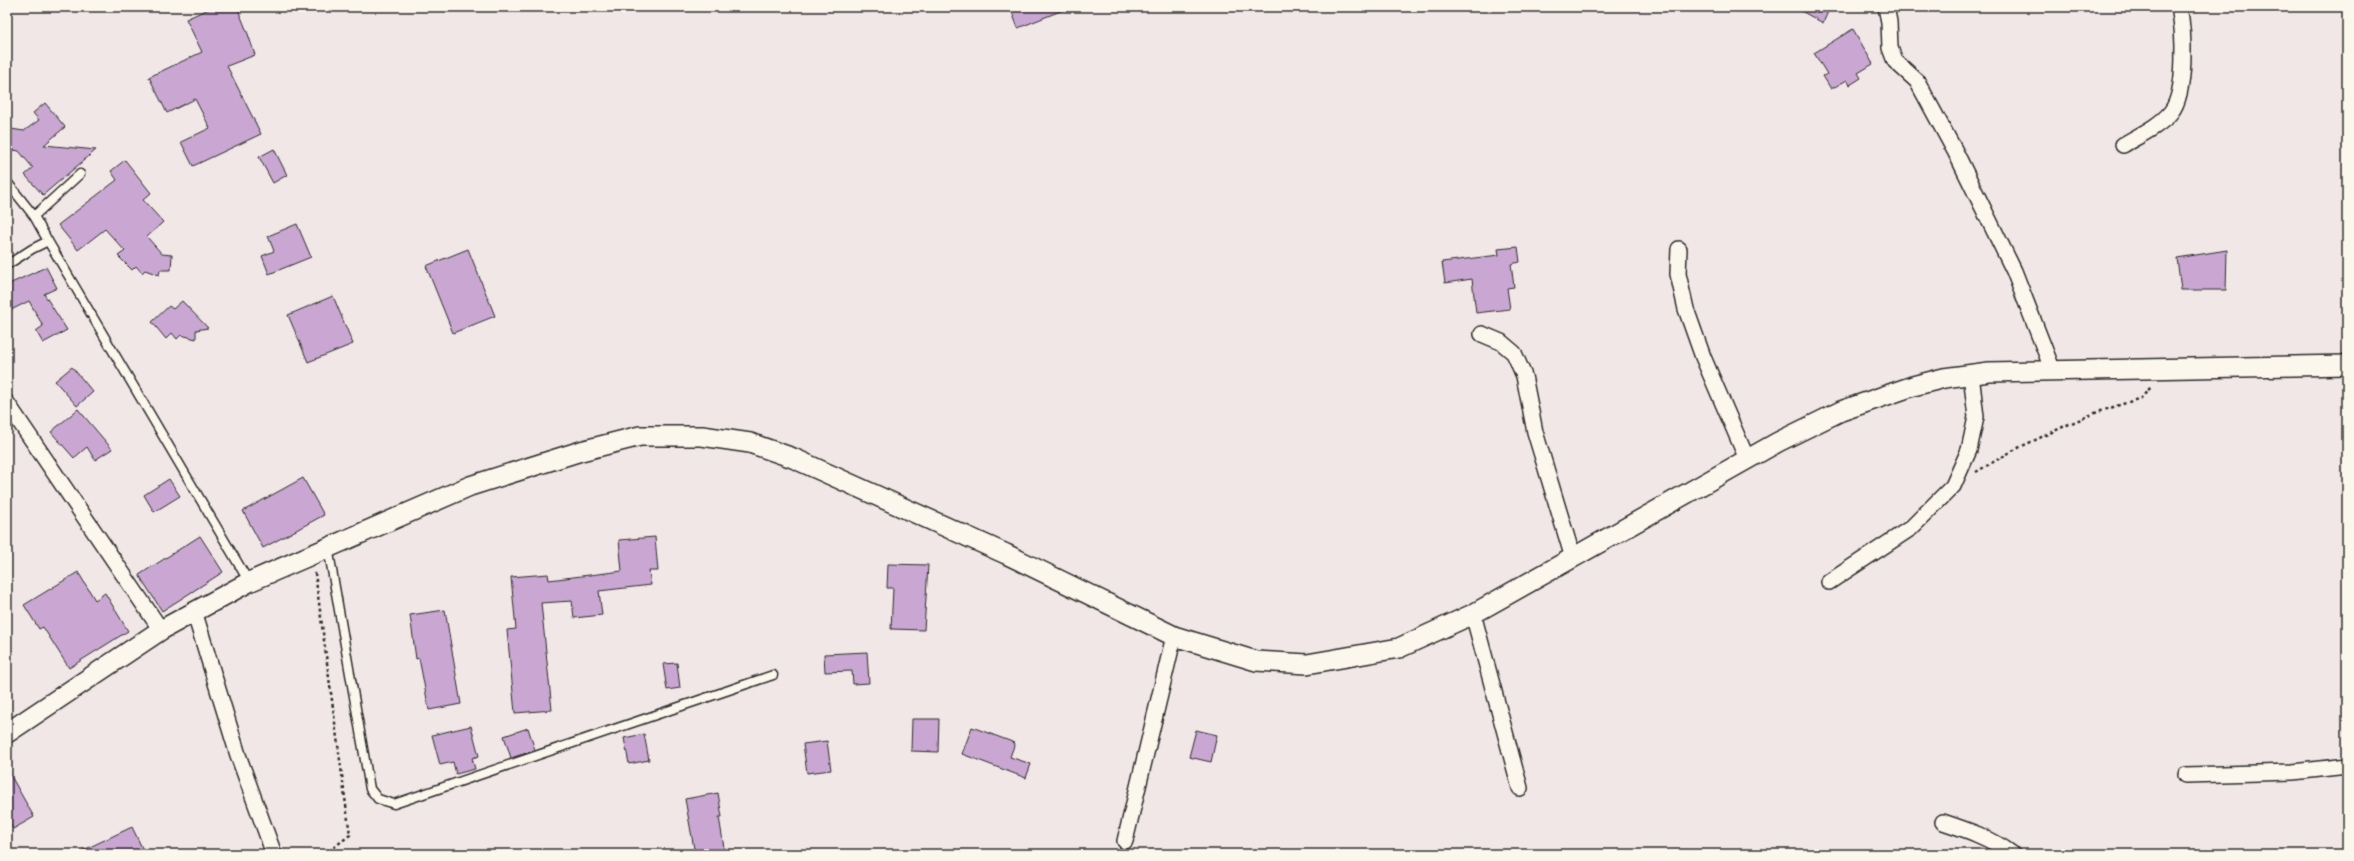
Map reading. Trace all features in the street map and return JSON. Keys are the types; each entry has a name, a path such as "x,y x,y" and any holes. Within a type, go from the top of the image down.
{"street":[{"path":"1886,7 1889,22 1890,48 1895,61 1917,81 1956,153 2014,271 2053,371"},
{"path":"2123,145 2171,112 2179,93 2182,46 2182,20 2179,7"},
{"path":"1679,249 1678,274 1686,309 1703,357 1747,459"},
{"path":"1482,334 1502,342 1514,353 1524,376 1534,432 1573,558"},
{"path":"7,733 161,630 249,582 470,486 581,451 640,436 702,436 750,443 793,458 1006,554 1174,636 1256,661 1307,664 1340,660 1399,648 1473,614 1747,459 1841,411 1913,386 1971,374 2347,365"},
{"path":"1829,582 1911,528 1953,486 1969,450 1976,417 1971,374"},
{"path":"7,403 161,630"},
{"path":"194,611 238,755 274,854"},
{"path":"1473,614 1520,788"},
{"path":"1125,841 1174,636"},
{"path":"2186,775 2293,772 2347,766"},
{"path":"1943,822 1970,831 1999,845 2012,854"}],"lane":[{"path":"34,216 80,174"},
{"path":"7,182 34,216 249,582"},
{"path":"7,265 32,249 48,242"},
{"path":"320,550 370,789 378,799 394,804 773,675"}],"path":[{"path":"1953,486 2014,450 2054,431 2095,413 2141,398 2167,369"},
{"path":"320,550 350,835 325,854"}],"building":[{"path":"213,7 237,7 248,34 255,55 227,66 261,134 193,166 181,142 210,128 195,99 167,113 149,77 202,52 186,19"},
{"path":"1010,7 1068,7 1068,8 1018,28"},
{"path":"1794,7 1830,7 1823,23"},
{"path":"1853,29 1873,64 1858,73 1861,78 1850,85 1847,80 1831,89 1823,76 1827,74 1814,53"},
{"path":"45,103 65,127 44,145 96,150 43,195 25,175 33,168 19,151 7,149 7,143 11,129 24,131 39,120 33,113"},
{"path":"274,149 287,175 273,183 259,157"},
{"path":"125,160 151,193 143,200 163,222 147,237 162,254 172,255 171,270 160,270 159,275 145,270 142,273 136,266 132,270 118,256 125,251 105,229 78,250 58,225 117,180 111,171"},
{"path":"297,224 311,257 269,274 262,256 274,251 268,236"},
{"path":"1518,247 1520,262 1511,264 1514,287 1507,288 1510,309 1476,313 1472,279 1445,283 1442,262 1499,255 1498,249"},
{"path":"468,249 495,316 453,333 426,266"},
{"path":"2227,250 2226,290 2181,290 2177,258"},
{"path":"46,267 57,288 44,294 67,330 43,343 36,331 43,326 29,301 7,312 7,285"},
{"path":"333,296 353,344 308,362 288,315"},
{"path":"182,301 208,328 196,330 196,339 181,335 177,339 172,333 166,339 152,322 169,306 173,309"},
{"path":"72,367 93,392 77,406 55,381"},
{"path":"78,409 112,449 95,460 87,447 74,458 51,432"},
{"path":"303,478 324,515 263,548 243,511"},
{"path":"169,479 180,496 154,512 144,495"},
{"path":"200,536 223,572 162,611 139,575"},
{"path":"655,537 658,571 649,571 651,585 599,591 602,615 574,618 572,601 541,603 552,710 515,713 507,630 516,629 511,577 548,574 549,580 622,571 619,540"},
{"path":"888,564 928,565 924,630 891,629 893,588 887,588"},
{"path":"78,572 95,600 105,593 128,631 69,668 43,627 39,629 24,605"},
{"path":"445,610 461,704 429,710 419,658 416,659 410,615"},
{"path":"867,652 869,683 853,684 852,671 825,672 824,654"},
{"path":"677,663 680,688 667,690 663,664"},
{"path":"912,719 939,719 938,752 911,751"},
{"path":"471,726 479,756 472,758 475,769 456,774 453,762 440,765 432,735"},
{"path":"972,727 1015,743 1010,757 1031,764 1026,778 962,754"},
{"path":"528,728 535,750 511,758 504,736"},
{"path":"1196,730 1217,735 1211,762 1189,757"},
{"path":"644,734 649,760 629,764 624,738"},
{"path":"827,741 831,770 807,773 803,744"},
{"path":"7,769 34,817 13,829 7,818"},
{"path":"718,793 722,817 719,817 725,854 695,854 685,799"},
{"path":"132,827 145,854 75,854"}]}
